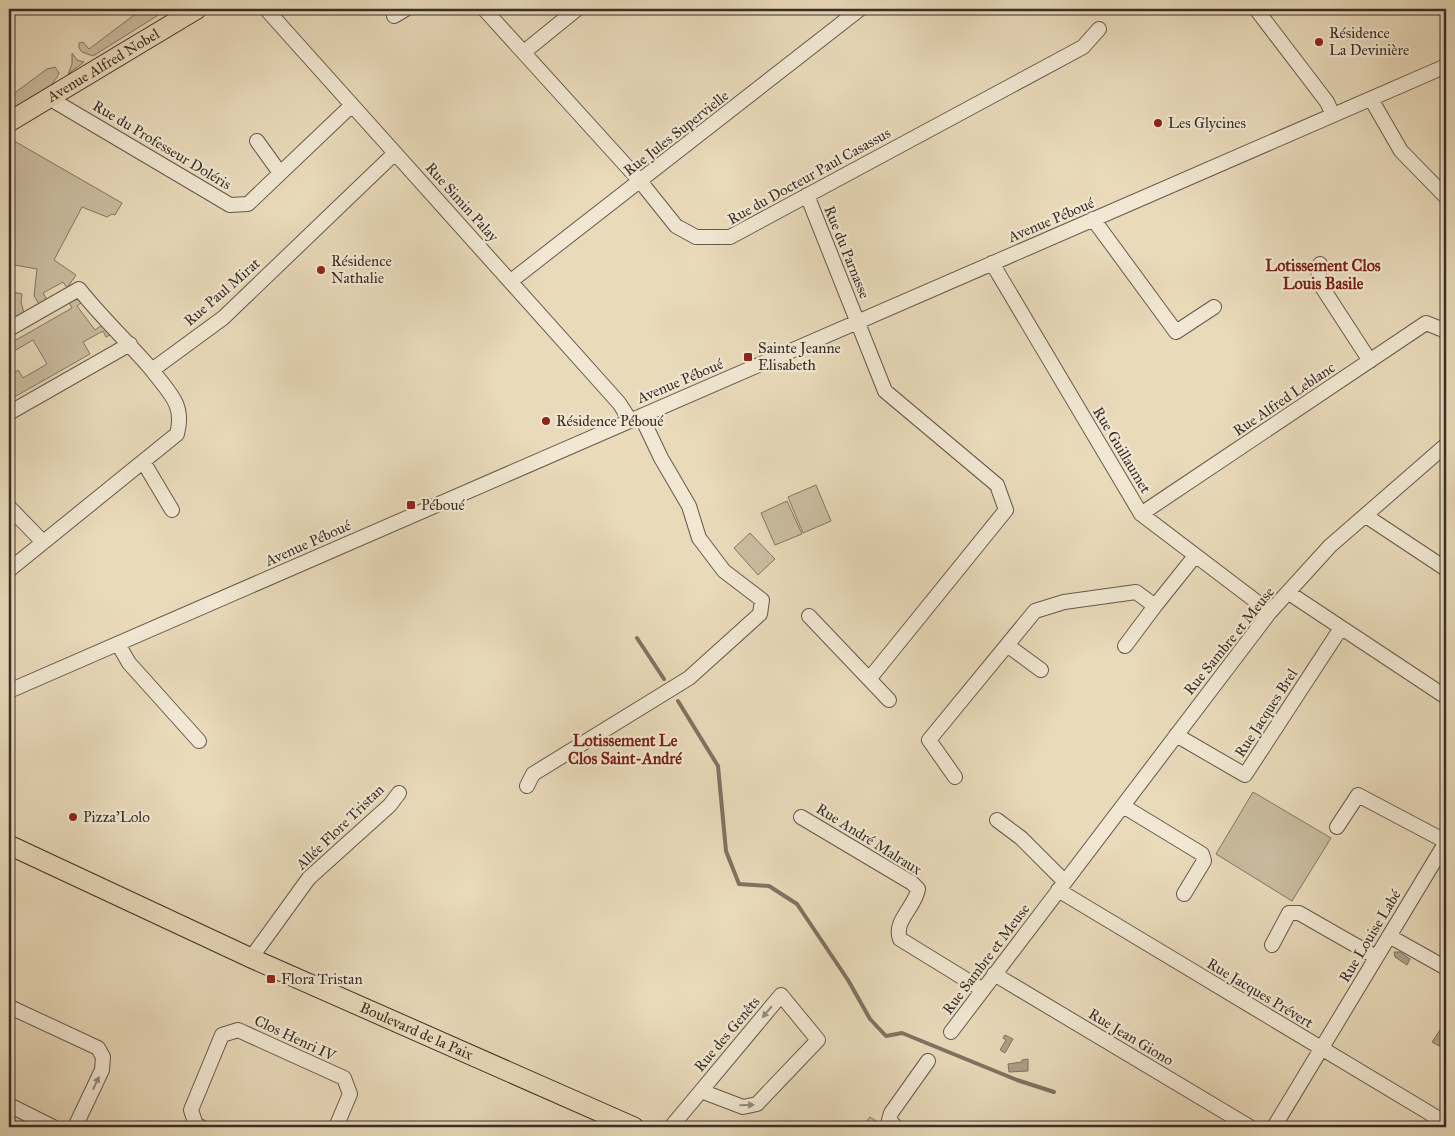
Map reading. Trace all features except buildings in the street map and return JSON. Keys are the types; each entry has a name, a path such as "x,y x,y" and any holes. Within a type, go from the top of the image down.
{"main road":[{"name":"Avenue Alfred Nobel","path":"9,122 197,9"},
{"name":"Boulevard de la Paix","path":"9,845 251,958 634,1127"}],"street":[{"name":"Rue Simin Palay","path":"266,9 619,403 635,418 689,506 699,538 724,572 762,600 760,614 689,678 532,774 527,786"},
{"path":"394,16 406,9"},
{"name":"Rue du Docteur Paul Casassus","path":"484,9 640,182 676,226 696,237 710,239 730,238 1083,47 1099,29"},
{"path":"524,52 577,9"},
{"name":"Rue Jules Supervielle","path":"511,281 860,9"},
{"path":"1256,9 1327,102 1333,115"},
{"name":"Avenue Péboué","path":"9,691 1446,66"},
{"name":"Rue du Professeur Doléris","path":"49,98 230,205 248,204 352,105"},
{"path":"1371,98 1401,151 1446,197"},
{"path":"257,142 280,173"},
{"name":"Rue Paul Mirat","path":"152,370 223,318 395,153"},
{"name":"Rue du Parnasse","path":"807,195 885,391 997,485 1006,510 870,678"},
{"path":"1094,219 1176,332 1214,307"},
{"name":"Rue Guillaumet","path":"992,263 1141,514 1270,612"},
{"path":"1320,264 1318,281 1370,361"},
{"path":"9,329 79,289 103,319 130,344 152,370 180,408 181,421 177,434 144,463 9,570"},
{"name":"Rue Alfred Leblanc","path":"1141,514 1426,323 1446,331"},
{"path":"9,412 130,344"},
{"name":"Rue Sambre et Meuse","path":"951,1032 1270,612 1330,546 1446,445"},
{"path":"144,463 172,510"},
{"path":"9,507 43,542"},
{"path":"1366,516 1446,569"},
{"path":"1125,646 1195,556"},
{"path":"955,777 929,740 1035,611 1064,602 1136,592 1155,606"},
{"path":"1289,593 1446,697"},
{"path":"809,616 889,700"},
{"name":"Rue Jacques Brel","path":"1176,735 1245,775 1341,628"},
{"path":"118,644 129,663 199,741"},
{"path":"1007,644 1041,670"},
{"name":"Allée Flore Tristan","path":"251,958 309,878 390,805 399,793"},
{"path":"1337,827 1358,795 1446,842"},
{"path":"1123,806 1202,854 1204,861 1184,894"},
{"name":"Rue André Malraux","path":"801,817 912,883 918,889 917,895 900,925 898,934 900,939 982,990"},
{"path":"997,820 1021,838 1062,886"},
{"name":"Rue Louise Labé","path":"1321,1049 1446,842"},
{"name":"Rue Jacques Prévert","path":"1062,886 1321,1049 1446,1123"},
{"path":"1272,944 1290,913 1299,913 1376,957"},
{"path":"1390,936 1446,968"},
{"name":"Rue Jean Giono","path":"994,974 1250,1127"},
{"name":"Rue des Genêts","path":"670,1127 782,995 818,1040 757,1104 743,1107 701,1091"},
{"path":"9,1009 12,1008 98,1048 103,1057 102,1070 75,1127"},
{"name":"Clos Henri IV","path":"201,1127 196,1125 191,1110 222,1035 238,1030 344,1078 350,1094 336,1127"},
{"path":"1274,1127 1321,1049"},
{"path":"896,1127 889,1120 891,1113 928,1061"},
{"path":"9,1105 53,1127"}],"shaded area":[{"path":"142,9 168,9 93,56 82,52 79,48 79,43 83,42 89,49"},
{"path":"72,53 77,60 84,62 68,74 72,64"},
{"path":"55,67 59,73 50,86 9,114 9,97 47,69"},
{"path":"9,138 122,203 115,215 112,214 107,217 82,207 54,260 76,275 67,288 63,282 43,293 47,300 39,304 34,296 37,269 9,264"},
{"path":"9,291 22,294 21,302 24,313 15,318 11,311 9,312"},
{"path":"76,299 83,301 77,306 95,330 102,325 112,334 106,337 103,331 83,342 90,354 9,400 9,376 18,370 23,378 47,364 33,340 9,354 9,344 72,308 68,301"},
{"path":"9,354 15,363 9,367"},
{"path":"816,485 831,521 803,533 788,497"},
{"path":"787,501 802,534 775,545 761,513"},
{"path":"750,533 775,559 758,575 734,548"},
{"path":"1253,792 1331,838 1292,901 1216,854"},
{"path":"1394,952 1400,952 1410,959 1407,965 1395,957"},
{"path":"1440,1030 1446,1035 1439,1046 1432,1042"},
{"path":"1005,1035 1013,1039 1005,1053 1000,1050 1006,1040 1003,1038"},
{"path":"1028,1059 1028,1071 1009,1072 1008,1064"},
{"path":"870,1117 885,1127 862,1127"}],"waterway":[{"path":"637,638 664,679"},
{"path":"678,701 718,766 726,851 739,884 769,886 797,904 848,980 870,1019 886,1036 902,1033 1017,1080 1054,1092"}],"place":[{"name":"Résidence La Devinière","path":"1319,42"},
{"name":"Les Glycines","path":"1158,123"},
{"name":"Résidence Nathalie","path":"321,270"},
{"name":"Sainte Jeanne Elisabeth","path":"748,357"},
{"name":"Résidence Péboué","path":"546,421"},
{"name":"Péboué","path":"411,505"},
{"name":"Pizza'Lolo","path":"73,817"},
{"name":"Flora Tristan","path":"271,979"}],"district":[{"name":"Lotissement Clos Louis Basile","path":"1323,274"},
{"name":"Lotissement Le Clos Saint-André","path":"625,749"}]}
